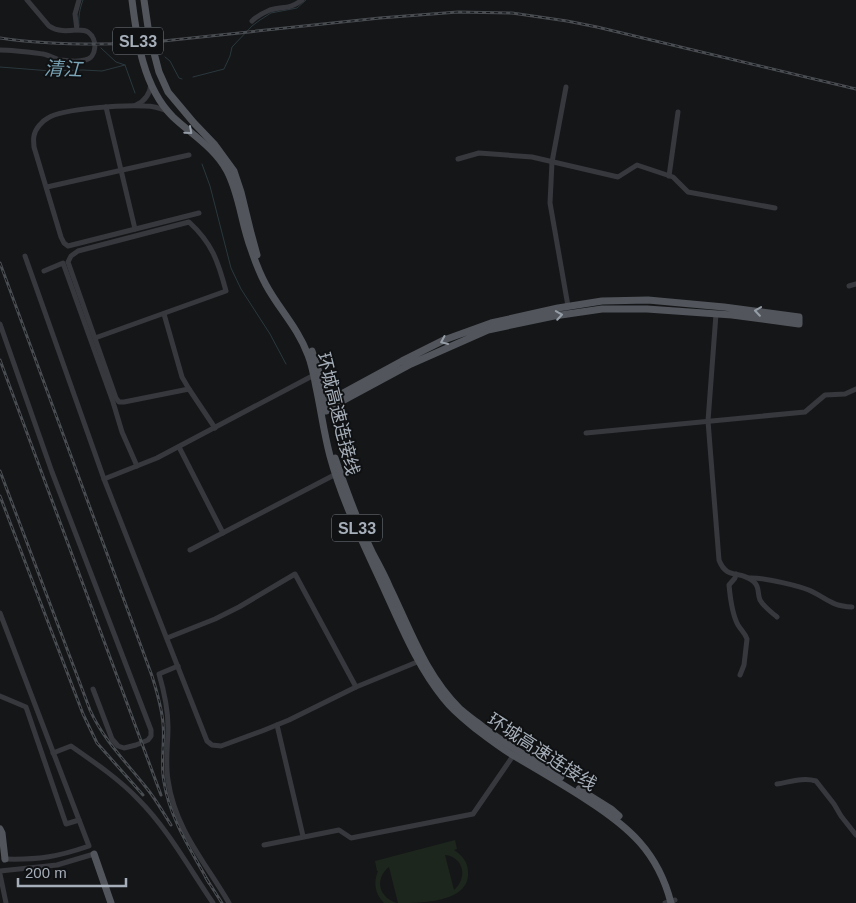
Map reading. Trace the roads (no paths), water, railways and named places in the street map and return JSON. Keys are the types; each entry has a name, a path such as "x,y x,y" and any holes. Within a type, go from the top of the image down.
{"main road":[{"name":"环城高速连接线","path":"144,0 149,34 159,72 168,92 194,124 215,145 234,171 260,263 270,284 304,333 313,354 338,473 421,661 462,711 515,753 561,777 610,809 642,837 665,873 671,902"},
{"name":"环城高速连接线","path":"132,1 137,35 149,82 168,111 210,148 226,170 237,193 246,234 266,286 299,334 316,373"},
{"path":"648,300 724,307 799,317 799,324 716,314 647,309 602,309 554,316 488,330 411,364 323,408 402,361 444,340 491,323 568,306 602,301 648,300"},
{"path":"0,829 3,840 4,859"},
{"path":"0,840 4,859"},
{"path":"94,854 111,903"}],"street":[{"path":"0,50 15,50 46,55 62,60 87,60 94,54 93,38 90,33 77,30 54,29 49,26 27,0"},
{"path":"77,30 75,14 79,0"},
{"path":"252,21 269,11 288,8 302,0"},
{"path":"132,106 142,102 147,97 150,91 149,82"},
{"path":"566,87 552,162 550,204 568,306"},
{"path":"168,111 151,106 72,111 54,115 38,126 34,136 34,148 61,237 64,244 68,246 199,213"},
{"path":"106,108 135,229"},
{"path":"669,176 678,112"},
{"path":"458,159 479,153 532,158 618,177 637,165 673,177 688,192 775,208"},
{"path":"47,188 190,155"},
{"path":"95,338 226,291 220,267 207,241 189,222 78,251 71,256 68,262 116,398 119,402 189,389"},
{"path":"25,256 104,479 207,741 212,745 220,746 277,725 356,687 421,661"},
{"path":"44,271 63,263 122,432 138,466"},
{"path":"849,286 856,284"},
{"path":"164,314 182,377 215,428"},
{"path":"716,314 708,421 719,560 726,572 748,578 754,582 758,587 761,601 777,617"},
{"path":"0,324 52,472 151,730 151,736 148,740 124,748 118,746 112,738 93,688"},
{"path":"104,479 157,458 316,373"},
{"path":"586,433 805,412 825,395 845,394 856,389"},
{"path":"179,446 223,533"},
{"path":"190,550 338,473"},
{"path":"166,638 239,607 295,574 356,687"},
{"path":"736,574 729,585 729,591 736,623 746,638 744,665 740,675"},
{"path":"748,578 758,578 796,586 812,591 838,606 852,607"},
{"path":"0,613 89,846 48,858 4,859"},
{"path":"178,666 159,674 167,710 166,767 170,795 183,830 229,903"},
{"path":"0,696 26,707 66,824 79,820"},
{"path":"277,725 303,836"},
{"path":"53,753 71,746 133,794 156,820 213,903"},
{"path":"264,845 339,830 351,838 473,814 515,753"},
{"path":"778,784 803,779 816,781 856,835"},
{"path":"6,903 0,872 57,865 94,854"}],"waterway":[{"path":"79,26 83,0"},
{"path":"193,77 224,69 232,47 252,26 271,13 297,8 306,0"},
{"name":"清江","path":"101,48 116,62 125,65 135,93"},
{"path":"165,57 170,61 179,78 182,79"},
{"name":"清江","path":"0,67 51,71 102,71 125,65"},
{"path":"202,164 210,186 231,268 241,289 270,334 286,364"}],"railway":[{"path":"0,38 72,44 144,43 380,18 458,12 512,13 597,27 856,89"},
{"path":"0,263 152,676 162,718 163,775 171,809 182,834 209,883"},
{"path":"0,360 161,795"},
{"path":"0,471 95,721 122,759 149,791 171,825"},
{"path":"0,496 83,714 97,743 143,795"},
{"path":"206,878 222,903"}]}
